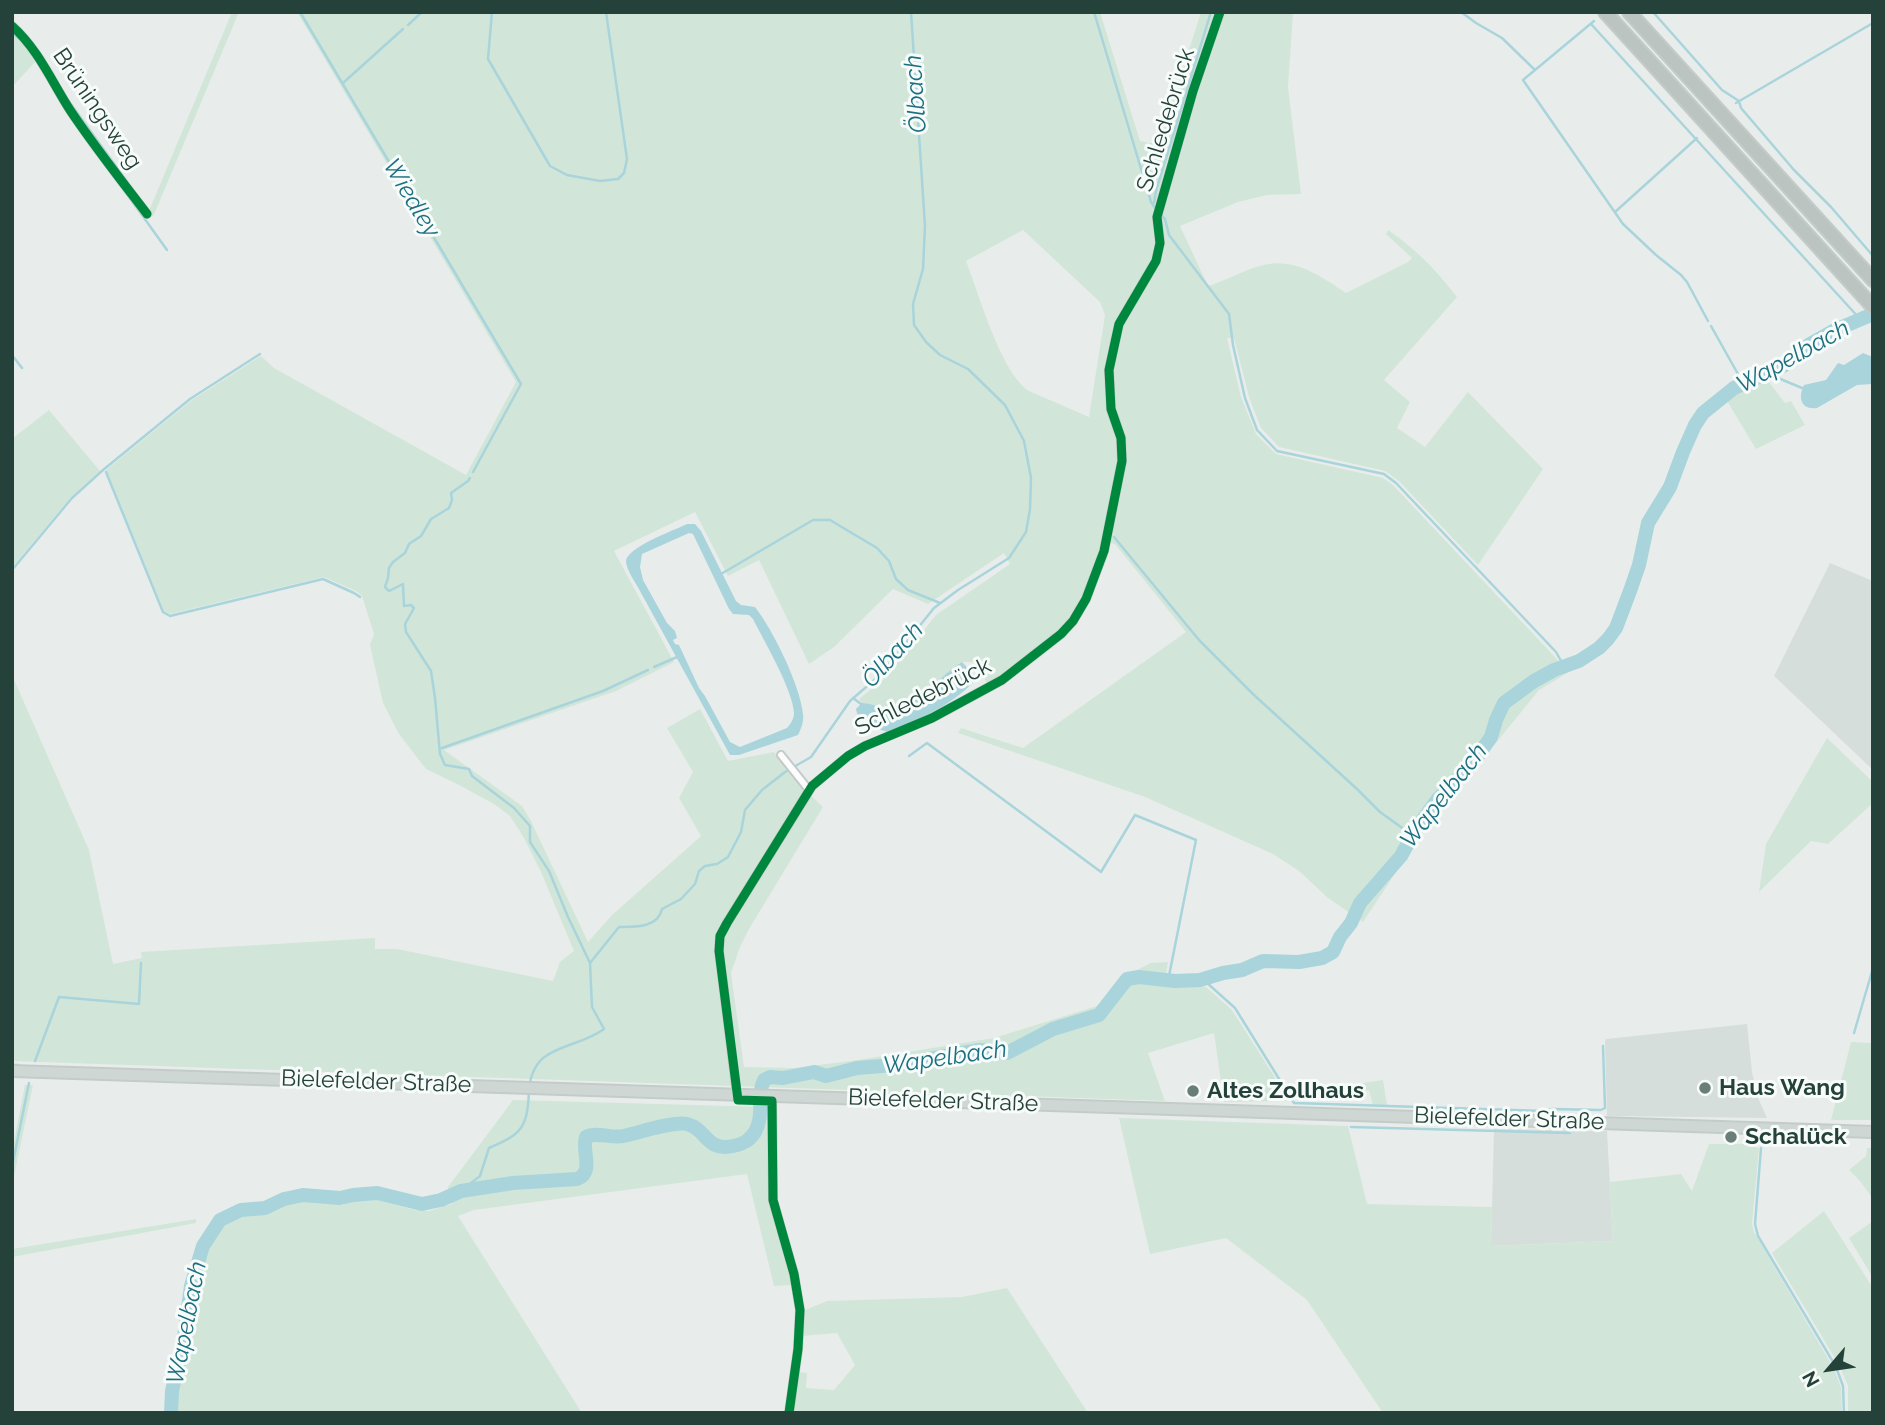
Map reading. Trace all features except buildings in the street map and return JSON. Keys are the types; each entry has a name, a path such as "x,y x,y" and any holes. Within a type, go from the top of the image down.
{"highway":[{"path":"1605,12 1871,305"},
{"path":"1629,12 1873,280"}],"main road":[{"name":"Bielefelder Straße","path":"12,1071 1873,1132"}],"street":[{"name":"Schledebrück","path":"737,1094 719,951 720,936 809,790 865,746 932,718 1002,680 1060,634 1073,621 1086,599 1104,551 1122,461 1121,438 1111,409 1109,370 1119,324 1156,261 1160,243 1157,217 1220,12"},
{"name":"Brüningsweg","path":"12,26 36,53 71,111 147,214"},
{"path":"781,755 809,790"},
{"path":"770,1095 774,1200 794,1274 800,1310 798,1349 789,1413"}],"shaded area":[{"path":"1830,563 1873,581 1873,770 1774,676"},
{"path":"1747,1024 1752,1072 1758,1098 1767,1118 1607,1116 1606,1039"},
{"path":"1494,1129 1607,1131 1613,1241 1491,1246"}],"green space":[{"path":"232,12 239,12 153,217 149,211"},
{"path":"297,12 1100,12 1140,141 1150,143 1160,141 1201,12 1293,12 1288,87 1301,194 1267,195 1238,202 1180,226 1208,286 1260,266 1283,264 1306,269 1346,293 1412,258 1386,234 1388,230 1425,260 1457,297 1384,380 1410,402 1397,428 1425,447 1468,392 1543,469 1478,565 1399,481 1385,471 1279,447 1261,428 1249,397 1234,338 1227,338 1241,397 1256,434 1276,454 1383,478 1393,485 1569,672 1539,690 1420,836 1363,922 1328,898 1299,871 1273,854 1145,797 958,733 961,728 1023,748 1186,632 1115,544 1102,541 1089,584 1075,611 1053,636 1014,668 987,684 978,662 962,662 919,698 899,708 889,709 862,703 859,699 885,678 936,615 1010,564 1004,553 928,604 893,589 834,647 809,664 759,560 728,576 695,512 614,551 674,662 616,691 444,750 522,806 588,942 611,916 701,836 679,798 693,772 667,728 700,709 728,761 774,752 801,786 823,807 749,929 731,973 744,1067 794,1068 994,1038 1097,1006 1125,976 1151,963 1168,962 1164,985 1206,987 1232,1010 1290,1101 1224,1102 1214,1033 1148,1053 1165,1101 12,1061 12,675 89,850 113,964 142,958 141,952 375,938 375,949 397,949 553,981 560,962 574,951 541,872 510,816 494,804 426,769 399,734 383,703 370,645 374,634 362,596 324,577 170,614 164,611 106,470 192,400 261,356 274,368 466,475 516,382","holes":["1023,230 1100,302 1105,315 1089,417 1029,391 1019,382 1000,351 966,261"]},
{"path":"12,34 27,47 35,62 12,87"},
{"path":"1766,378 1785,403 1791,401 1805,425 1756,449 1727,401 1744,388"},
{"path":"49,410 100,471 71,497 14,565 12,439"},
{"path":"1827,738 1873,782 1873,803 1828,844 1811,841 1759,892 1766,844"},
{"path":"1851,1042 1871,1043 1873,1047 1873,1120 1831,1120"},
{"path":"1383,1080 1387,1105 1373,1105 1369,1090 1295,1099 1291,1094"},
{"path":"25,1085 33,1085 12,1186 12,1152"},
{"path":"513,1100 767,1107 770,1200 792,1285 774,1286 747,1174 474,1210 458,1216 582,1413 176,1413 177,1392 190,1337 196,1288 208,1250 222,1225 243,1214 266,1212 285,1203 303,1200 342,1205 355,1201 377,1200 429,1211 452,1204 448,1187"},
{"path":"1119,1118 1348,1126 1367,1204 1492,1207 1491,1246 1613,1241 1610,1182 1681,1174 1692,1191 1709,1144 1747,1144 1759,1148 1752,1223 1754,1232 1834,1369 1841,1387 1842,1413 1383,1413 1307,1300 1226,1238 1150,1254"},
{"path":"1867,1148 1873,1148 1873,1199 1849,1170 1866,1156"},
{"path":"1824,1211 1873,1288 1873,1413 1848,1413 1848,1386 1839,1365 1772,1253"},
{"path":"196,1219 196,1223 12,1257 12,1249"},
{"path":"1873,1221 1873,1278 1849,1238"},
{"path":"1007,1288 1088,1413 792,1413 798,1372 807,1373 806,1388 834,1390 855,1365 837,1333 802,1336 803,1311 827,1301 962,1297"}],"water":[{"path":"1863,353 1873,357 1873,384 1857,385 1817,408 1804,405 1801,394 1804,385 1826,380 1838,363 1844,365"},
{"path":"687,524 695,524 701,531 736,601 741,605 755,607 770,629 785,658 801,702 803,720 798,735 739,755 730,755 626,565 628,556 634,550","holes":["689,533 693,534 729,609 733,614 749,615 753,619 792,703 794,713 787,728 740,747 730,742 699,688 679,645 673,640 677,638 675,631 667,623 643,580 640,567 642,554"]},
{"path":"962,662 977,678 947,704 923,717 887,732 868,724 857,714 856,709 862,703 889,709 909,704"}],"waterway":[{"name":"Wiedley","path":"300,12 521,384 473,472"},
{"path":"408,25 422,12"},
{"path":"492,12 488,59 550,166 567,175 600,181 618,179 624,173 627,159 606,12"},
{"name":"Ölbach","path":"530,1085 531,1077 543,1058 604,1029 592,1007 590,963 619,927 639,926 656,920 662,909 681,899 695,884 699,871 728,857 741,832 745,810 762,790 811,757 850,701 880,675 934,608 1009,558 1026,532 1031,478 1024,441 1005,405 968,369 940,355 914,325 913,304 923,269 925,226 911,12"},
{"path":"1094,12 1155,208"},
{"path":"1154,203 1211,12"},
{"path":"1461,12 1502,38 1535,70"},
{"path":"1653,12 1722,90 1739,101 1741,108 1794,170 1831,207 1873,256"},
{"path":"1594,21 1523,80 1623,224 1681,275 1708,321"},
{"path":"1736,103 1873,23"},
{"path":"1591,24 1860,319"},
{"path":"343,83 403,29"},
{"path":"12,33 22,41"},
{"path":"29,48 77,126"},
{"path":"68,100 128,183"},
{"path":"1615,212 1697,138"},
{"path":"104,162 167,250"},
{"path":"1162,216 1169,235 1229,314 1245,398 1257,430 1277,451 1384,474 1396,483 1556,652 1564,666"},
{"name":"Wapelbach","path":"171,1413 172,1391 184,1337 191,1286 203,1246 220,1220 241,1210 265,1208 284,1199 303,1195 340,1198 377,1193 422,1204 441,1200 461,1191 513,1183 577,1179 585,1171 586,1137 623,1136 673,1124 694,1127 717,1146 737,1145 748,1140 755,1132 760,1119 762,1086 764,1080 770,1077 783,1078 814,1072 826,1076 857,1068 894,1065 980,1050 1007,1053 1053,1029 1099,1015 1127,979 1139,977 1175,981 1200,980 1242,970 1263,961 1299,962 1322,958 1333,952 1360,903 1401,856 1437,800 1473,763 1491,737 1504,703 1534,681 1579,661 1599,648 1616,628 1639,565 1648,523 1670,487 1695,425 1703,413 1734,388 1783,366 1810,344 1833,331 1873,314"},
{"path":"1711,326 1743,383"},
{"path":"12,570 72,498 103,470 190,399 260,354"},
{"path":"12,355 22,368"},
{"path":"1771,372 1778,378 1802,388"},
{"path":"106,472 163,612 170,616 323,579 360,597"},
{"path":"470,478 451,493 449,508 431,519 421,536 409,544 405,553 393,562 385,587 389,591 403,584 404,606 411,605 414,608 405,624 406,632 431,671 440,754 445,765 469,769 472,776 514,808 530,826 530,842 549,871 590,963"},
{"path":"721,574 813,520 830,520 877,548 889,561 896,579 908,590 940,603"},
{"path":"1114,537 1199,640 1380,812 1412,835"},
{"path":"654,667 677,657"},
{"path":"442,748 603,691 648,670"},
{"path":"853,698 861,704"},
{"path":"909,756 927,743 1101,872 1135,815 1196,840 1168,981"},
{"path":"35,1061 59,997 139,1004 141,963"},
{"path":"1854,1033 1873,968"},
{"path":"1200,980 1206,982 1235,1008 1294,1103 1545,1111 1601,1110 1605,1108 1603,1046"},
{"path":"12,1065 18,1065"},
{"path":"12,1167 29,1083"},
{"name":"Ölbach","path":"461,1191 480,1176 489,1148 516,1134 521,1128 527,1114 529,1092"},
{"path":"1351,1127 1570,1133"},
{"path":"1761,1136 1761,1141"},
{"path":"1761,1148 1755,1224 1758,1236 1836,1367 1843,1386 1844,1413"}],"cycle path":[{"path":"789,1413 798,1349 800,1310 794,1274 773,1200 772,1101 738,1100 719,951 720,936 812,786 848,756 865,746 932,718 1002,680 1061,634 1073,621 1086,599 1104,551 1122,461 1121,438 1111,409 1109,370 1119,324 1156,261 1160,243 1157,217 1193,91 1220,12"},
{"path":"12,26 37,55 70,110 147,214"}],"place":[{"name":"Haus Wang","path":"1705,1088"},
{"name":"Altes Zollhaus","path":"1193,1091"},
{"name":"Schalück","path":"1731,1137"}]}
